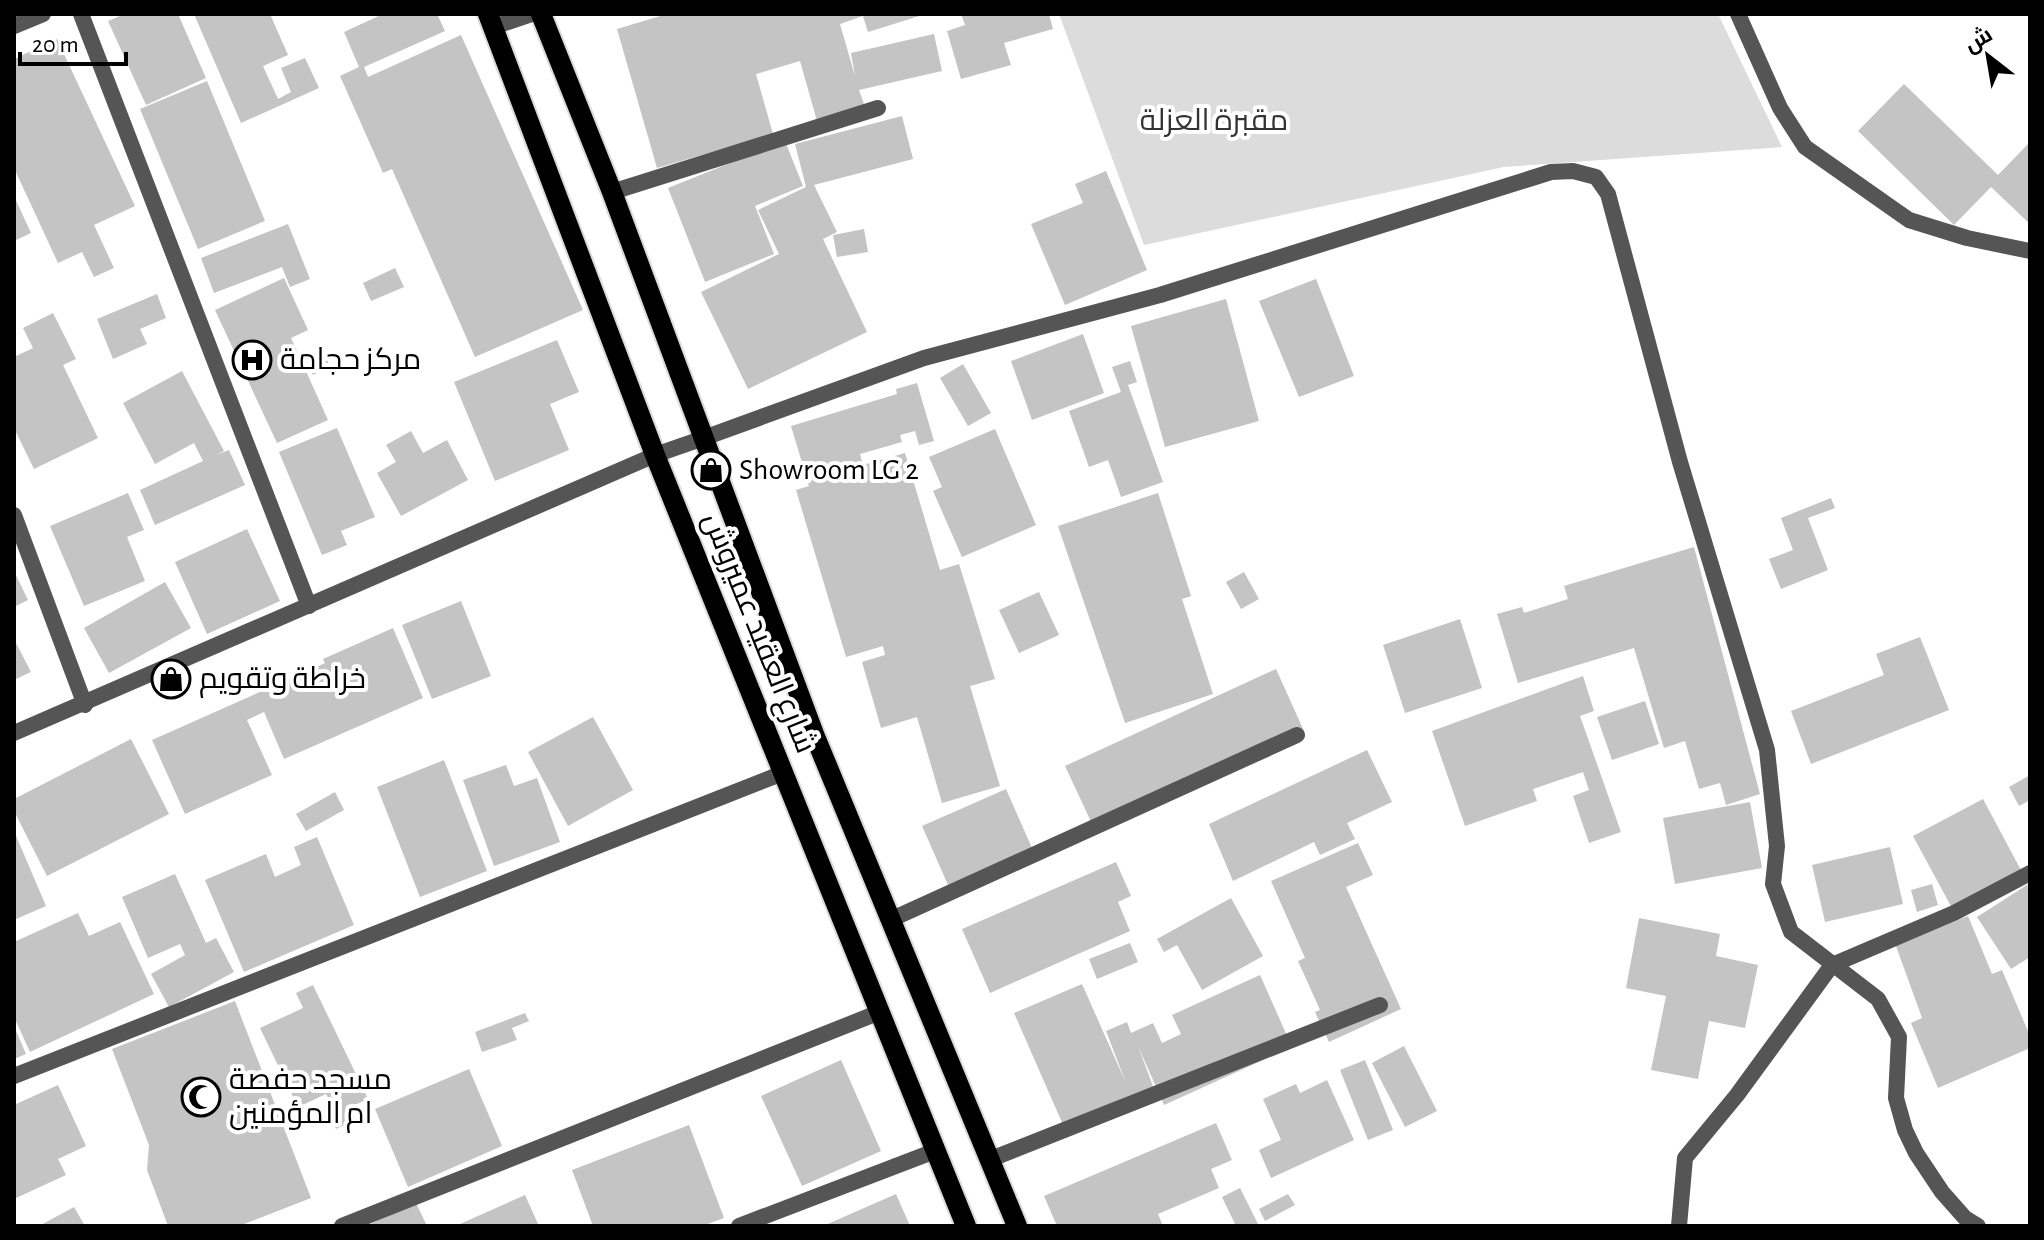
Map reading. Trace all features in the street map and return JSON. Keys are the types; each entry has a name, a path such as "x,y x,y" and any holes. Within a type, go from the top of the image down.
{"main road":[{"name":"شارع العقيد عميروش","path":"541,14 612,192 701,439 814,734 1017,1226"},
{"name":"شارع العقيد عميروش","path":"490,21 655,455 966,1226"}],"street":[{"path":"14,26 43,14"},
{"path":"81,14 309,606"},
{"path":"490,21 532,14"},
{"path":"1738,14 1780,108 1805,147 1909,220 1967,238 2030,251"},
{"path":"612,192 878,108"},
{"path":"14,733 85,705 655,455 924,358 1160,295 1551,172 1573,171 1596,177 1608,194 1680,462 1767,750 1777,846 1773,884 1791,932 1878,999 1899,1037 1896,1098 1905,1130 1942,1192 1965,1218 1978,1226"},
{"path":"14,515 85,705"},
{"path":"892,919 1297,735"},
{"path":"14,1076 783,773"},
{"path":"1679,1226 1685,1158 1737,1095 1832,965 1954,913 2030,873"},
{"path":"991,1159 1380,1005"},
{"path":"342,1226 880,1012"},
{"path":"739,1226 935,1151"}],"green space":[{"name":"مقبرة العزلة","path":"1059,14 1718,14 1782,147 1504,167 1144,245"}],"building":[{"path":"125,14 178,14 206,78 146,105 108,21"},
{"path":"194,14 270,14 288,55 263,66 278,99 291,92 281,68 305,58 319,88 241,123"},
{"path":"383,14 437,14 445,31 364,67 368,77 461,35 583,310 475,357 392,169 383,173 340,76 359,67 344,32"},
{"path":"667,14 926,14 868,32 863,16 840,24 855,76 851,53 934,34 942,71 859,90 865,107 817,121 800,61 756,74 773,134 657,168 617,29"},
{"path":"961,14 1049,14 1053,29 1004,43 1011,65 961,79 947,31 965,25"},
{"path":"57,39 135,206 94,225 114,268 94,277 82,252 58,263 14,168 14,59"},
{"path":"207,81 265,221 198,249 140,109"},
{"path":"1904,84 1998,175 2030,142 2030,224 1991,187 1954,225 1858,131"},
{"path":"902,116 913,159 814,185 837,232 823,239 867,332 748,389 701,292 779,254 758,210 806,187 795,144"},
{"path":"785,141 803,186 755,206 774,254 705,282 668,188"},
{"path":"1106,171 1147,270 1065,305 1031,224 1083,203 1075,184"},
{"path":"14,196 31,233 14,241"},
{"path":"288,224 310,279 290,287 282,267 214,293 201,258"},
{"path":"864,229 868,252 837,257 833,235"},
{"path":"395,268 404,287 371,301 363,283"},
{"path":"284,278 308,330 291,338 328,420 277,443 215,310"},
{"path":"1316,279 1354,376 1299,397 1259,301"},
{"path":"157,294 166,318 140,329 147,344 113,359 97,319"},
{"path":"1226,299 1259,421 1165,447 1131,326"},
{"path":"53,313 76,359 63,365 98,438 34,469 14,428 14,357 33,348 23,328"},
{"path":"1083,334 1104,393 1032,420 1011,361"},
{"path":"557,340 579,392 550,404 569,450 495,481 454,382"},
{"path":"324,354 330,366 313,375 307,363"},
{"path":"1130,361 1137,382 1128,385 1163,482 1121,497 1108,460 1089,467 1069,411 1121,392 1112,367"},
{"path":"963,364 991,413 968,426 940,378"},
{"path":"182,371 224,451 216,455 229,450 245,485 155,525 140,490 203,461 194,443 155,464 123,403"},
{"path":"917,383 934,441 919,445 915,431 900,435 902,442 860,454 863,465 905,453 940,570 959,564 995,679 970,686 1000,786 942,803 917,717 881,728 862,662 885,655 883,646 846,657 796,490 809,486 791,426 897,394 896,389"},
{"path":"337,428 375,517 341,531 347,545 322,555 279,452"},
{"path":"995,429 1036,525 962,557 933,491 942,487 929,457"},
{"path":"411,431 423,453 447,440 468,480 401,516 377,473 396,462 386,445"},
{"path":"128,493 144,530 127,537 145,581 84,606 50,526"},
{"path":"1158,493 1191,596 1182,599 1213,694 1125,723 1058,526"},
{"path":"1831,498 1835,508 1808,518 1828,570 1781,589 1769,559 1793,550 1781,518"},
{"path":"247,529 280,601 207,634 175,562"},
{"path":"1694,547 1760,794 1726,805 1720,783 1699,789 1685,741 1664,748 1634,648 1518,683 1497,614 1522,607 1524,613 1568,599 1564,586"},
{"path":"14,571 28,600 14,607"},
{"path":"1244,572 1259,599 1241,609 1226,582"},
{"path":"165,582 191,628 109,673 84,628"},
{"path":"1039,592 1059,635 1019,653 999,610"},
{"path":"461,601 491,676 432,699 402,625"},
{"path":"1460,619 1482,688 1405,713 1383,645"},
{"path":"393,628 423,698 284,759 264,712 247,720 272,775 185,814 152,740 325,663 323,659"},
{"path":"1920,637 1949,710 1811,764 1791,711 1884,675 1876,654"},
{"path":"14,639 31,672 14,680"},
{"path":"1276,669 1304,731 1094,828 1065,766"},
{"path":"1583,676 1594,711 1580,716 1621,832 1589,843 1573,796 1589,790 1583,772 1533,789 1537,801 1465,826 1432,731"},
{"path":"1645,701 1659,744 1612,760 1597,717"},
{"path":"593,717 633,790 568,826 528,752"},
{"path":"131,739 169,814 47,876 14,811 14,799"},
{"path":"1367,750 1392,802 1347,823 1355,839 1320,855 1314,842 1233,881 1209,824"},
{"path":"444,760 487,871 420,897 377,787"},
{"path":"506,765 514,786 537,778 560,842 494,866 463,780"},
{"path":"2030,775 2030,800 2019,806 2009,787"},
{"path":"1006,789 1036,857 952,894 922,826"},
{"path":"335,792 344,810 306,831 296,814"},
{"path":"1983,799 2022,872 1953,910 1913,836"},
{"path":"1750,802 1762,868 1675,884 1663,818"},
{"path":"14,831 46,906 14,920"},
{"path":"317,837 354,925 244,972 205,880 266,854 275,877 301,865 294,847"},
{"path":"1358,843 1373,875 1346,887 1401,1009 1329,1042 1315,1012 1320,1010 1298,961 1305,958 1271,881"},
{"path":"1890,847 1903,904 1825,922 1812,865"},
{"path":"1116,862 1131,896 1118,902 1130,931 990,993 962,929"},
{"path":"175,874 206,943 216,938 234,972 169,1007 151,974 185,955 180,944 148,958 122,897"},
{"path":"2030,883 2030,957 2011,969 1977,917"},
{"path":"1932,884 1938,905 1917,912 1911,890"},
{"path":"1231,898 1263,956 1202,990 1177,945 1164,952 1157,939"},
{"path":"78,913 89,936 120,922 154,994 30,1052 14,1017 14,942"},
{"path":"1968,916 1992,974 2002,970 2030,1036 2030,1048 1938,1088 1911,1023 1922,1018 1896,946"},
{"path":"1639,918 1720,934 1716,956 1758,965 1745,1028 1709,1021 1698,1079 1651,1070 1666,996 1626,988"},
{"path":"1130,943 1138,962 1097,979 1089,959"},
{"path":"1260,975 1292,1047 1164,1105 1138,1046 1154,1089 1064,1127 1014,1013 1082,984 1126,1083 1106,1031 1127,1022 1131,1033 1153,1023 1162,1043 1181,1034 1172,1015"},
{"path":"313,985 368,1099 348,1108 354,1120 336,1129 330,1116 336,1113 326,1094 298,1107 260,1028 303,1008 296,993"},
{"name":"مسجد حفصة ام المؤمنين","path":"235,1001 311,1198 239,1226 168,1226 147,1170 149,1145 112,1049"},
{"path":"525,1013 529,1021 512,1028 517,1040 482,1052 475,1032"},
{"path":"14,1026 26,1054 14,1059"},
{"path":"1404,1046 1437,1111 1405,1127 1372,1063"},
{"path":"841,1060 881,1151 802,1186 761,1096"},
{"path":"1365,1060 1393,1130 1368,1140 1340,1070"},
{"path":"469,1069 502,1146 408,1187 375,1109"},
{"path":"1327,1080 1354,1140 1271,1178 1259,1150 1281,1140 1263,1099 1296,1084 1300,1093"},
{"path":"58,1085 86,1146 58,1159 66,1175 14,1199 14,1105"},
{"path":"1216,1123 1232,1160 1211,1169 1219,1188 1158,1214 1163,1226 1057,1226 1044,1196"},
{"path":"689,1125 724,1218 702,1226 593,1226 572,1170"},
{"path":"1240,1188 1259,1226 1232,1226 1235,1224 1222,1197"},
{"path":"896,1194 910,1226 823,1226"},
{"path":"1288,1194 1295,1205 1265,1221 1259,1209"},
{"path":"525,1195 539,1226 460,1224"},
{"path":"416,1203 427,1226 366,1226"},
{"path":"74,1207 85,1226 39,1226"}],"place":[{"name":"مركز حجامة","path":"252,360"},
{"name":"Showroom LG 2","path":"711,470"},
{"name":"خراطة وتقويم","path":"171,679"},
{"name":"مسجد حفصة ام المؤمنين","path":"201,1097"}]}
